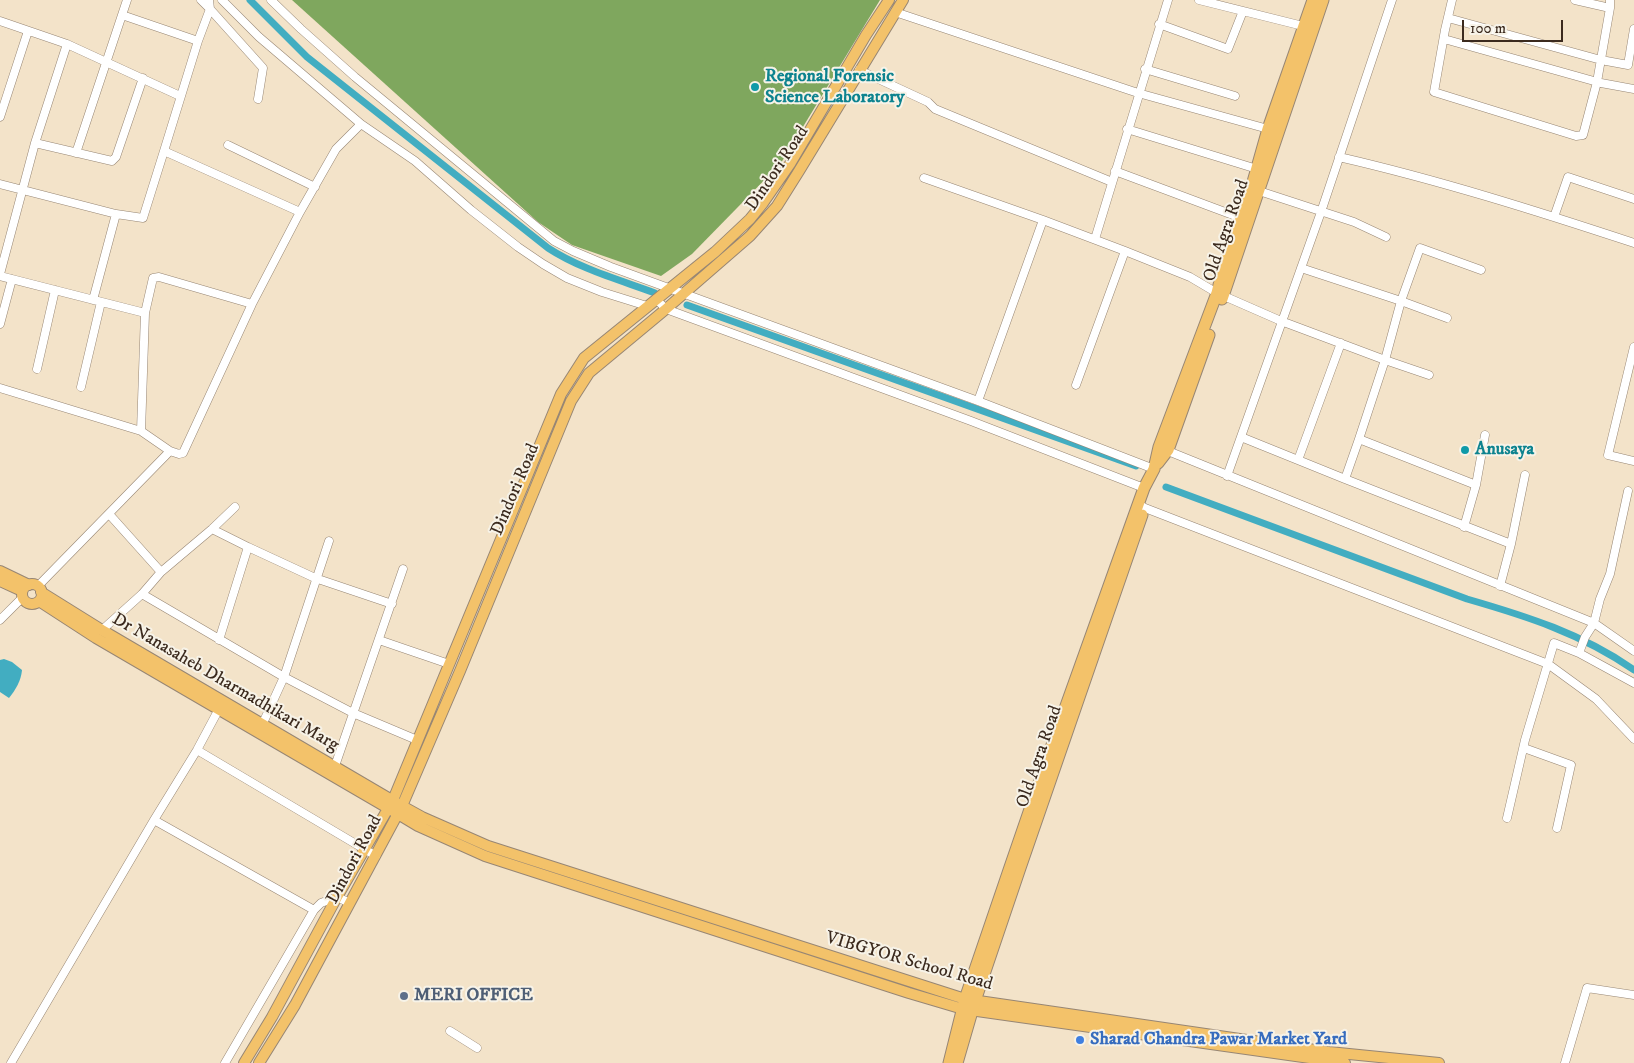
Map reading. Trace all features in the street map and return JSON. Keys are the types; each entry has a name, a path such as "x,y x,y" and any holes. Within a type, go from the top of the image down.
{"highway":[{"path":"949,1063 1052,745 1141,506 1144,488 1163,449 1220,294 1223,269 1241,218 1255,190 1257,169 1268,129 1312,0"},
{"name":"Old Agra Road","path":"1220,294 1323,0"},
{"path":"957,1063 965,1038 969,1005"}],"main road":[{"path":"244,1063 292,981 390,804 561,394 584,358 721,246 763,204 790,164 866,34 889,0"},
{"name":"Dindori Road","path":"259,1063 295,1005 400,810 460,671 571,401 590,373 750,236 777,206 902,0"},
{"name":"Dr Nanasaheb Dharmadhikari Marg","path":"0,571 96,638 222,704 263,723 335,766 390,804"},
{"name":"Dr Nanasaheb Dharmadhikari Marg","path":"0,581 32,592 102,630 390,804"},
{"name":"VIBGYOR School Road","path":"390,804 418,826 485,856 909,993 969,1005 1280,1050 1345,1063"},
{"name":"VIBGYOR School Road","path":"1280,1050 1329,1052 1439,1063"}],"street":[{"path":"76,153 127,0"},
{"path":"201,0 262,68 258,99"},
{"path":"0,184 22,188 116,214 143,218 180,96 210,9 209,0"},
{"path":"222,0 259,37 361,124 415,161 518,248 567,278 602,292 647,306"},
{"path":"271,0 355,77 554,240 573,251 684,294 978,400 1154,469"},
{"path":"1095,239 1145,69 1168,0"},
{"path":"1199,0 1303,26"},
{"path":"1228,476 1281,321 1321,212 1392,0"},
{"path":"1452,0 1434,92 1576,136 1583,135 1597,82 1610,4 1575,0"},
{"path":"1159,24 1228,49 1243,11"},
{"path":"895,12 1138,92 1268,129"},
{"path":"122,15 198,41"},
{"path":"1448,18 1601,60 1628,65 1634,29"},
{"path":"0,21 67,44 180,96"},
{"path":"0,117 28,30"},
{"path":"1444,39 1597,82 1634,88"},
{"path":"67,44 35,143 0,275 145,313"},
{"path":"1145,69 1235,96"},
{"path":"859,70 928,102 935,109 1112,182"},
{"path":"35,143 112,161 116,157 143,78"},
{"path":"0,388 141,431 170,451 179,454 184,450 252,304 300,212 336,149 361,124"},
{"path":"1127,129 1257,169"},
{"path":"228,145 315,186"},
{"path":"164,151 300,212"},
{"path":"1339,157 1393,169 1634,243"},
{"path":"1115,171 1241,218"},
{"path":"1554,217 1568,177 1634,199"},
{"path":"924,178 1095,239 1190,277 1220,294 1281,321 1430,376"},
{"path":"1255,190 1354,222 1386,236"},
{"path":"81,387 116,214"},
{"path":"978,400 1043,220"},
{"path":"1345,479 1385,360 1401,301 1420,248 1481,270"},
{"path":"1076,385 1125,251"},
{"path":"1301,268 1447,318"},
{"path":"141,431 145,313 152,280 156,277 252,304"},
{"path":"0,324 12,279"},
{"path":"37,369 55,290"},
{"path":"656,300 666,309 970,421 1144,488"},
{"path":"1298,460 1341,343"},
{"path":"1634,347 1608,455 1634,461"},
{"path":"1464,527 1476,485 1485,435"},
{"path":"1241,437 1464,527 1511,544"},
{"path":"1359,439 1476,485"},
{"path":"1163,449 1594,623 1634,651"},
{"path":"0,620 32,592 170,451"},
{"path":"1500,586 1526,475"},
{"path":"1579,650 1594,623 1600,599 1610,574 1628,491"},
{"path":"1141,506 1548,664 1596,699 1634,739"},
{"path":"102,630 142,594 161,572 235,507"},
{"path":"109,514 161,572"},
{"path":"212,529 316,578 392,604"},
{"path":"263,723 284,677 329,541"},
{"path":"219,640 248,547"},
{"path":"335,766 403,569"},
{"path":"142,594 284,677 353,713 417,740"},
{"path":"379,640 449,664"},
{"path":"1507,818 1524,748 1554,643 1579,650 1634,683"},
{"path":"11,1063 197,750 222,704"},
{"path":"1524,748 1571,766 1557,828"},
{"path":"197,750 376,856"},
{"path":"154,820 314,910"},
{"path":"225,1063 314,910 321,903 337,897 350,903"},
{"path":"1565,1063 1587,988 1634,995"},
{"path":"450,1031 477,1048"}],"green space":[{"path":"292,0 880,0 781,163 692,254 661,276 572,245 538,222"}],"water":[{"path":"4,659 12,662 22,670 18,685 9,698 0,692 0,660"}],"waterway":[{"path":"250,0 307,57 548,248 587,268 655,293"},
{"path":"687,305 1136,466"},
{"path":"1166,487 1467,599 1554,627 1595,646 1634,670"}],"place":[{"name":"Regional Forensic Science Laboratory","path":"755,87"},
{"name":"Anusaya","path":"1465,450"},
{"name":"MERI OFFICE","path":"404,996"},
{"name":"Sharad Chandra Pawar Market Yard","path":"1080,1040"}]}
